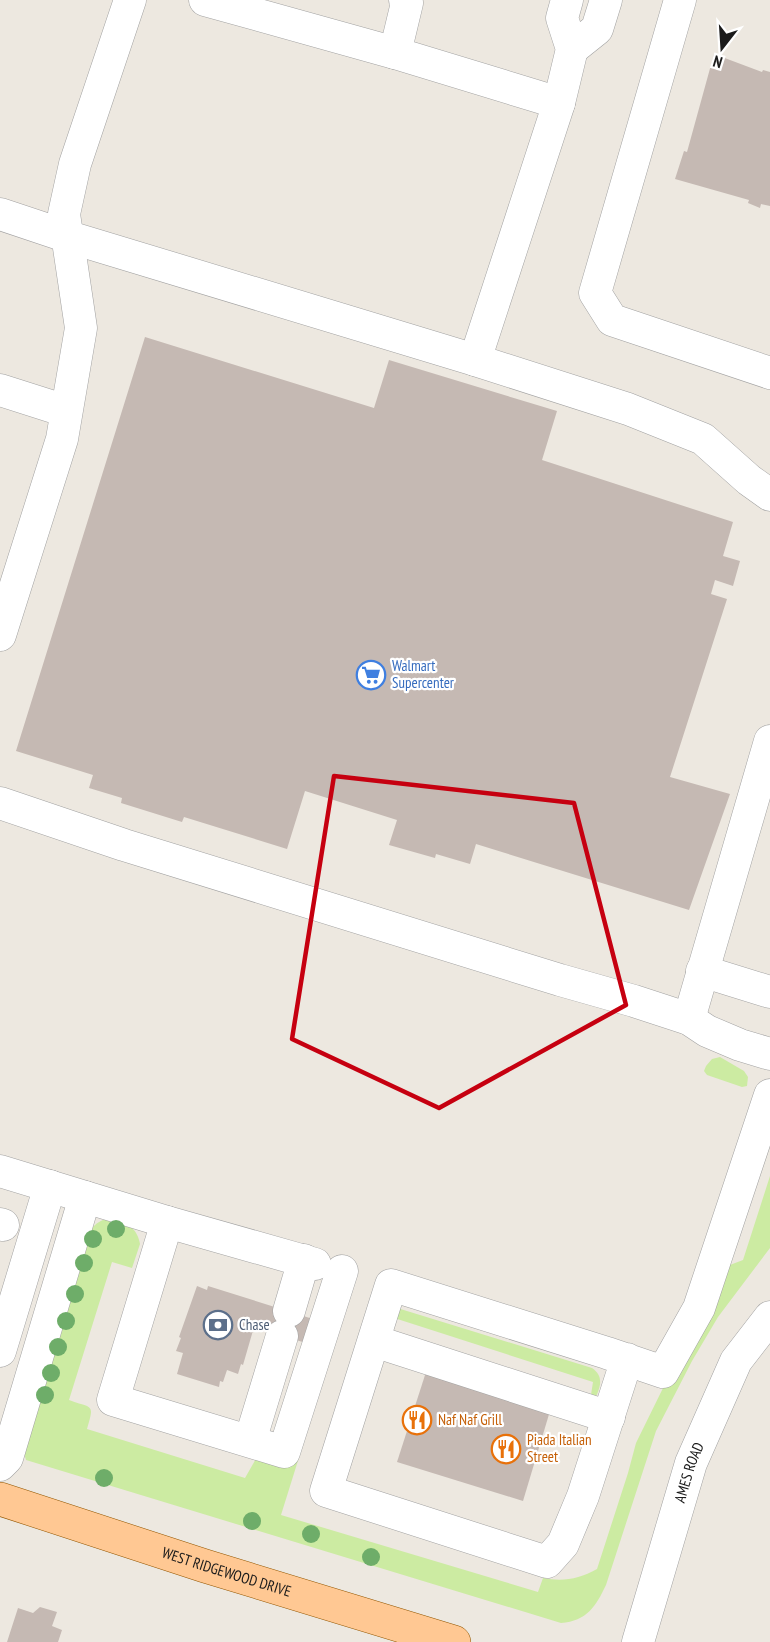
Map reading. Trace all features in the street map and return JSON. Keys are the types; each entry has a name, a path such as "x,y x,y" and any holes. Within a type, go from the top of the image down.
{"main road":[{"name":"WEST RIDGEWOOD DRIVE","path":"0,1499 194,1562 454,1642"}],"street":[{"path":"0,635 62,438 81,328 64,214 75,164 130,0"},
{"path":"205,0 395,52 559,103"},
{"path":"395,52 407,3 405,0"},
{"path":"475,360 559,103 572,49 562,18 567,0"},
{"path":"572,49 597,29 606,0"},
{"path":"680,0 595,293 612,320 770,374"},
{"path":"0,214 628,409 704,439 749,480 770,495"},
{"path":"0,390 66,411"},
{"path":"689,1019 770,741"},
{"path":"0,803 135,848 634,1001 689,1019 732,1042 770,1054"},
{"path":"702,971 770,992"},
{"path":"627,1359 583,1496 563,1544 547,1562 326,1491 391,1285 627,1359 663,1371 699,1308 770,1095"},
{"path":"0,1172 320,1265"},
{"path":"0,1351 50,1186"},
{"path":"0,1465 7,1458 85,1197"},
{"path":"167,1222 113,1400 284,1452 320,1265"},
{"path":"250,1441 285,1324 320,1265"},
{"name":"AMES ROAD","path":"638,1642 691,1463 736,1361 770,1317"},
{"path":"374,1341 609,1417"}],"highlighted area":[{"path":"334,776 574,803 626,1005 439,1108 292,1039"}],"green space":[{"path":"720,1057 744,1071 748,1077 747,1086 742,1087 707,1075 704,1071 706,1066 712,1059"},
{"path":"770,1176 770,1248 718,1317 692,1361 656,1431 606,1585 590,1611 578,1619 561,1623 26,1460 24,1453 88,1232 101,1221 113,1220 131,1227 140,1244 132,1268 112,1262 69,1400 90,1408 91,1414 87,1429 245,1478 257,1457 283,1466 346,1307 281,1515 538,1592 543,1578 564,1580 584,1575 597,1569 636,1443 722,1268 743,1260"},
{"path":"394,1307 592,1368 600,1379 594,1401 590,1401 593,1382 388,1316"}],"building":[{"path":"714,54 762,72 763,70 770,72 770,206 761,204 760,208 748,203 749,200 675,179 684,151 687,152"},
{"name":"Walmart Supercenter","path":"145,337 374,408 389,360 557,411 542,460 733,522 723,556 740,561 733,586 715,580 711,594 727,599 670,777 730,794 689,910 476,844 470,864 436,854 435,858 389,845 397,820 305,791 287,849 184,817 182,822 121,803 122,798 89,788 93,775 16,751"},
{"path":"197,1286 207,1290 208,1286 316,1320 309,1344 254,1327 243,1365 241,1364 238,1374 227,1370 219,1387 177,1374 183,1353 176,1351 181,1338 179,1337"},
{"path":"426,1372 550,1411 523,1501 397,1462"},
{"path":"40,1607 57,1612 52,1626 62,1630 58,1642 7,1642 18,1608 33,1613"}],"place":[{"name":"Walmart Supercenter","path":"371,675"},
{"name":"Chase","path":"218,1325"},
{"name":"Naf Naf Grill","path":"417,1420"},
{"name":"Piada Italian Street","path":"506,1449"}]}
